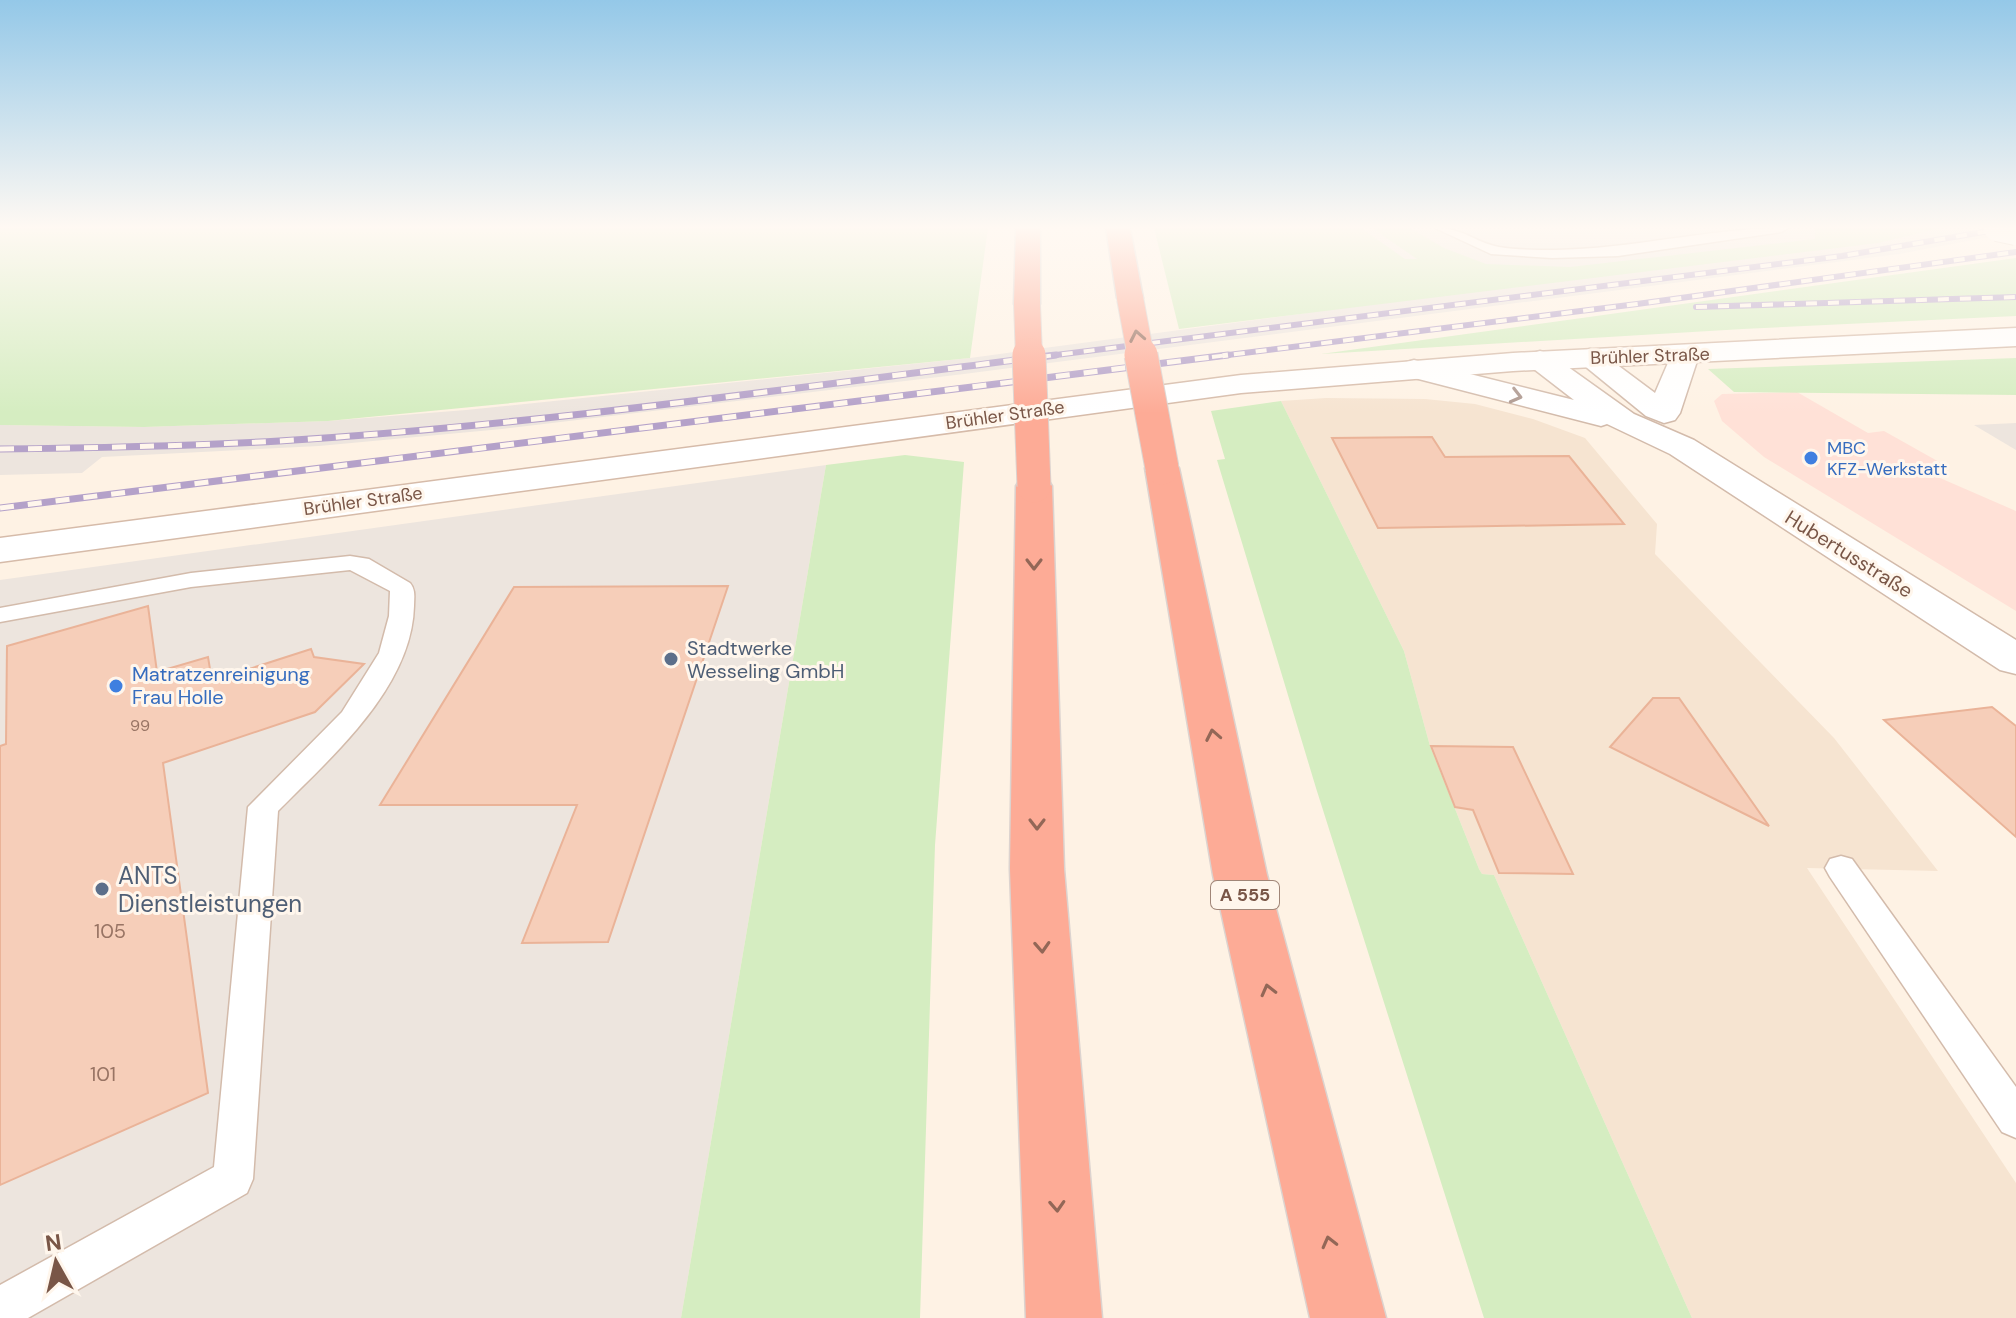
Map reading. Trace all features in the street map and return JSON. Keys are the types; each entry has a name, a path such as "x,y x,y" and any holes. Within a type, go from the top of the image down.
{"highway":[{"path":"1027,290 1034,486 1037,869 1064,1318"},
{"name":"A 555","path":"1129,290 1240,875 1348,1318"}],"main road":[{"name":"Brühler Straße","path":"0,550 1225,386 1540,360 2016,337"},
{"path":"1664,413 1684,355"},
{"name":"Hubertusstraße","path":"1590,358 1664,413 1682,447"},
{"name":"Hubertusstraße","path":"1540,360 1623,421 1682,447 2016,660"},
{"path":"1414,369 1623,421"}],"lane":[{"path":"0,615 191,580 350,563 361,564 402,588 401,616 392,653 352,719 263,807 233,1179 0,1309"},
{"path":"1841,868 2016,1119"}],"shaded area":[{"path":"1284,290 1622,290 964,374 502,429 319,446 102,457 82,473 0,475 0,425 144,427 328,421 466,410 970,358 1307,313"},
{"path":"1797,392 1868,433 1884,431 1941,463 1917,468 2016,511 2016,611 1764,457 1722,421 1714,401 1722,394"},
{"path":"1425,399 1475,404 1533,419 1585,438 1657,524 1655,554 1834,738 1938,871 1807,868 2016,1183 2016,1318 1692,1318 1494,875 1482,874 1479,869 1430,746 1404,651 1281,401"},
{"path":"2016,423 2016,450 1974,425"},
{"path":"826,465 681,1318 0,1318 0,580"}],"green space":[{"path":"0,290 979,290 970,358 328,421 144,427 0,425"},
{"path":"1169,290 1500,290 1179,329"},
{"path":"1788,290 2016,290 2016,316 1321,354"},
{"path":"2016,358 2016,395 1734,392 1708,369"},
{"path":"1281,401 1404,651 1430,746 1479,869 1482,874 1494,875 1692,1318 1484,1318 1316,788 1217,460 1225,459 1211,411"},
{"path":"905,455 964,462 935,845 920,1318 681,1318 826,465"}],"building":[{"path":"1432,437 1445,457 1569,456 1624,524 1378,528 1332,438"},
{"name":"Stadtwerke Wesseling GmbH","path":"728,586 608,942 522,943 577,805 380,805 514,587"},
{"path":"148,606 157,672 208,657 212,681 311,649 314,657 364,664 315,712 163,763 208,1093 0,1185 0,746 6,744 7,646"},
{"path":"1653,698 1679,698 1769,826 1610,747"},
{"path":"1992,707 2016,726 2016,837 1884,720"},
{"path":"1431,746 1513,747 1573,874 1499,873 1473,810 1455,807"}],"railway":[{"path":"1040,357 1576,290"},
{"path":"1212,357 1743,290"},
{"path":"1696,307 2016,297"},
{"path":"0,449 209,444 376,434 668,404 1056,355"},
{"path":"0,508 1228,355"}],"place":[{"name":"MBC KFZ-Werkstatt","path":"1811,458"},
{"name":"Stadtwerke Wesseling GmbH","path":"671,659"},
{"name":"Matratzenreinigung Frau Holle","path":"116,686"},
{"name":"ANTS Dienstleistungen","path":"102,889"}]}
